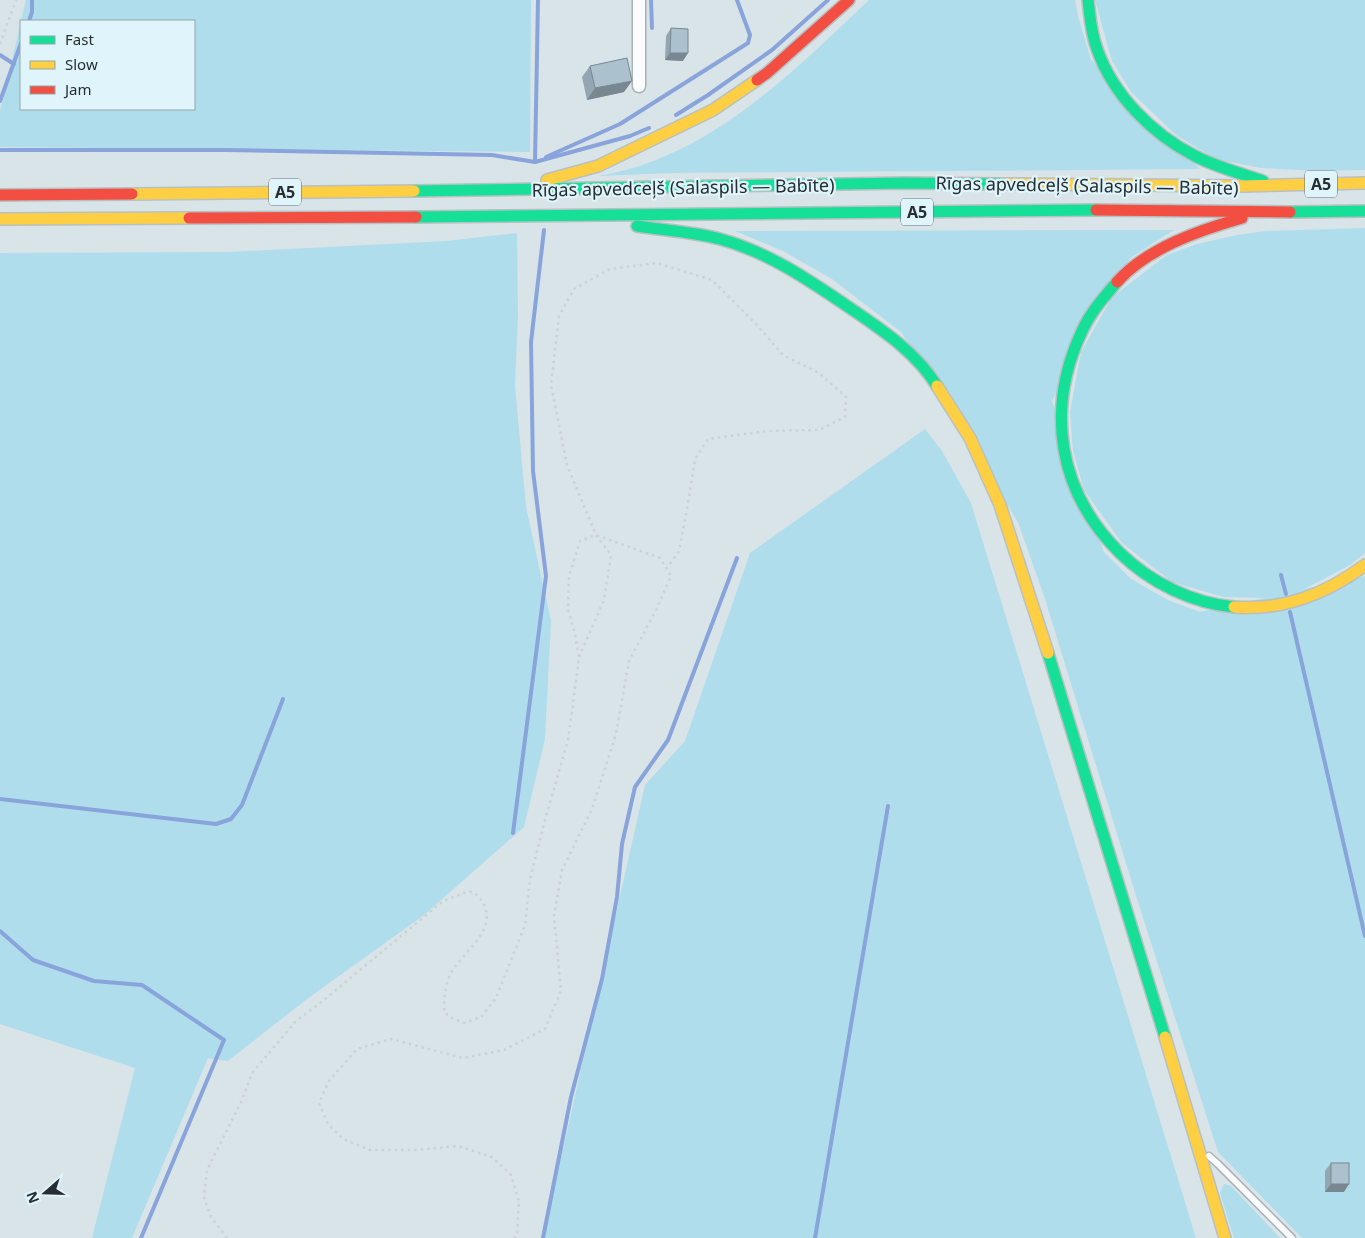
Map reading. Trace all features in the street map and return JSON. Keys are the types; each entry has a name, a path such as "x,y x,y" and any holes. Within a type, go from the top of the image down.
{"highway":[{"path":"498,190 552,179 598,166 712,110 767,73 849,0"},
{"path":"1088,0 1094,40 1106,69 1123,98 1146,121 1172,143 1195,156 1276,186"},
{"name":"Rīgas apvedceļš (Salaspils — Babīte)","path":"0,195 498,190 904,183 1276,186 1365,183"},
{"name":"Rīgas apvedceļš (Salaspils — Babīte)","path":"0,219 566,216 1102,210 1365,211"},
{"path":"1268,212 1228,222 1168,245 1143,260 1121,278 1106,296 1089,317 1068,366 1061,416 1061,434 1065,460 1072,484 1081,502 1095,525 1114,548 1131,566 1152,580 1188,597 1232,607 1259,608 1284,605 1309,598 1334,586 1365,564"},
{"path":"566,216 719,239 758,253 803,276 894,338 932,377 970,438 1000,505 1058,683 1225,1238"}],"street":[{"path":"639,0 639,86"}],"lane":[{"path":"1198,1148 1218,1164 1292,1238"}],"path":[{"path":"0,44 16,0"},
{"path":"227,1238 211,1217 204,1197 207,1170 241,1102 252,1073 296,1021 443,901 469,891 478,895 488,910 487,926 452,972 444,995 444,1012 464,1023 481,1017 496,998 525,924 530,879 568,740 579,658 604,600 611,555 596,535 567,465 551,385 559,316 574,289 610,269 657,263 712,280 756,324 783,355 819,373 846,397 845,417 819,430 767,431 708,439 695,459 679,551 666,569"},
{"path":"514,1238 517,1233 519,1202 511,1175 492,1157 458,1146 415,1150 370,1150 343,1139 328,1124 319,1103 329,1081 357,1049 391,1040 463,1058 504,1050 545,1030 561,991 554,916 562,870 592,809 616,734 629,661 657,608 671,576 660,558 596,535 580,541 569,576 568,609 579,658"}],"shaded area":[{"path":"26,0 531,0 530,152 0,147 0,111 20,26 20,110 195,110 195,20 21,20"},
{"path":"869,0 1075,0 1091,60 1200,169 671,173 598,176 638,167 676,152 711,132 746,109 778,83 810,56"},
{"path":"1095,0 1365,0 1365,170 1315,171 1261,168 1215,159 1176,135 1131,92 1112,61"},
{"path":"1365,228 1365,553 1350,565 1299,592 1265,598 1223,597 1172,582 1122,543 1084,490 1073,451 1070,412 1081,352 1112,297 1167,255 1197,244 1266,231"},
{"path":"1174,230 1130,258 1052,401 1104,552 1131,579 1168,600 1200,612 1365,576 1365,1238 1302,1238 1218,1152 1137,899 1045,599 1018,522 901,332 832,279 783,251 735,231"},
{"path":"517,233 518,315 515,386 526,507 551,621 545,739 524,827 424,915 307,999 228,1061 208,1058 132,1238 92,1238 135,1068 0,1024 0,253 228,252 446,241"},
{"path":"925,429 942,451 971,503 1196,1238 543,1238 645,785 685,741 750,553"},
{"path":"1224,1184 1231,1186 1280,1238 1234,1238 1220,1193"}],"building":[{"path":"671,28 688,29 688,53 670,53"},
{"path":"627,58 632,81 595,88 590,66"},
{"path":"1331,1163 1349,1163 1349,1184 1331,1184"}],"waterway":[{"path":"29,20 32,12 32,0"},
{"path":"535,162 538,0"},
{"path":"651,0 652,28"},
{"path":"546,157 620,124 748,43 750,35 737,0"},
{"path":"676,115 772,50 828,0"},
{"path":"0,101 20,46"},
{"path":"0,55 14,64"},
{"path":"0,150 225,150 492,155 535,162 630,136 649,128"},
{"path":"513,833 546,576 533,471 531,342 544,230"},
{"path":"543,1238 571,1097 602,979 617,897 622,844 635,787 668,740 737,558"},
{"path":"1281,575 1286,594"},
{"path":"1290,612 1365,936"},
{"path":"0,799 216,824 231,819 242,805 283,699"},
{"path":"815,1238 888,806"},
{"path":"0,931 33,960 94,981 142,985 224,1040 141,1238"}],"traffic: fast":[{"path":"1088,0 1093,37 1104,66 1124,97 1149,125 1179,147 1203,160 1263,181"},
{"path":"414,191 904,183 1004,184"},
{"path":"416,217 1096,210"},
{"path":"1290,212 1365,211"},
{"path":"637,226 720,239 755,251 788,268 886,333 909,352 937,386"},
{"path":"1117,282 1089,318 1070,361 1064,390 1061,420 1064,449 1071,477 1083,504 1099,529 1132,564 1173,590 1203,601 1234,607"},
{"path":"1048,653 1165,1037"}],"traffic: slow":[{"path":"547,180 598,166 713,110 757,80"},
{"path":"1004,184 1243,186 1365,183"},
{"path":"132,194 414,191"},
{"path":"0,219 189,218"},
{"path":"937,386 970,438 1000,505 1048,653"},
{"path":"1234,607 1270,606 1304,598 1335,584 1365,565"},
{"path":"1165,1037 1225,1238"}],"traffic: jam":[{"path":"757,80 849,0"},
{"path":"0,195 132,194"},
{"path":"1096,210 1290,212"},
{"path":"189,218 416,217"},
{"path":"1117,282 1143,259 1159,250 1209,228 1242,218"}]}
